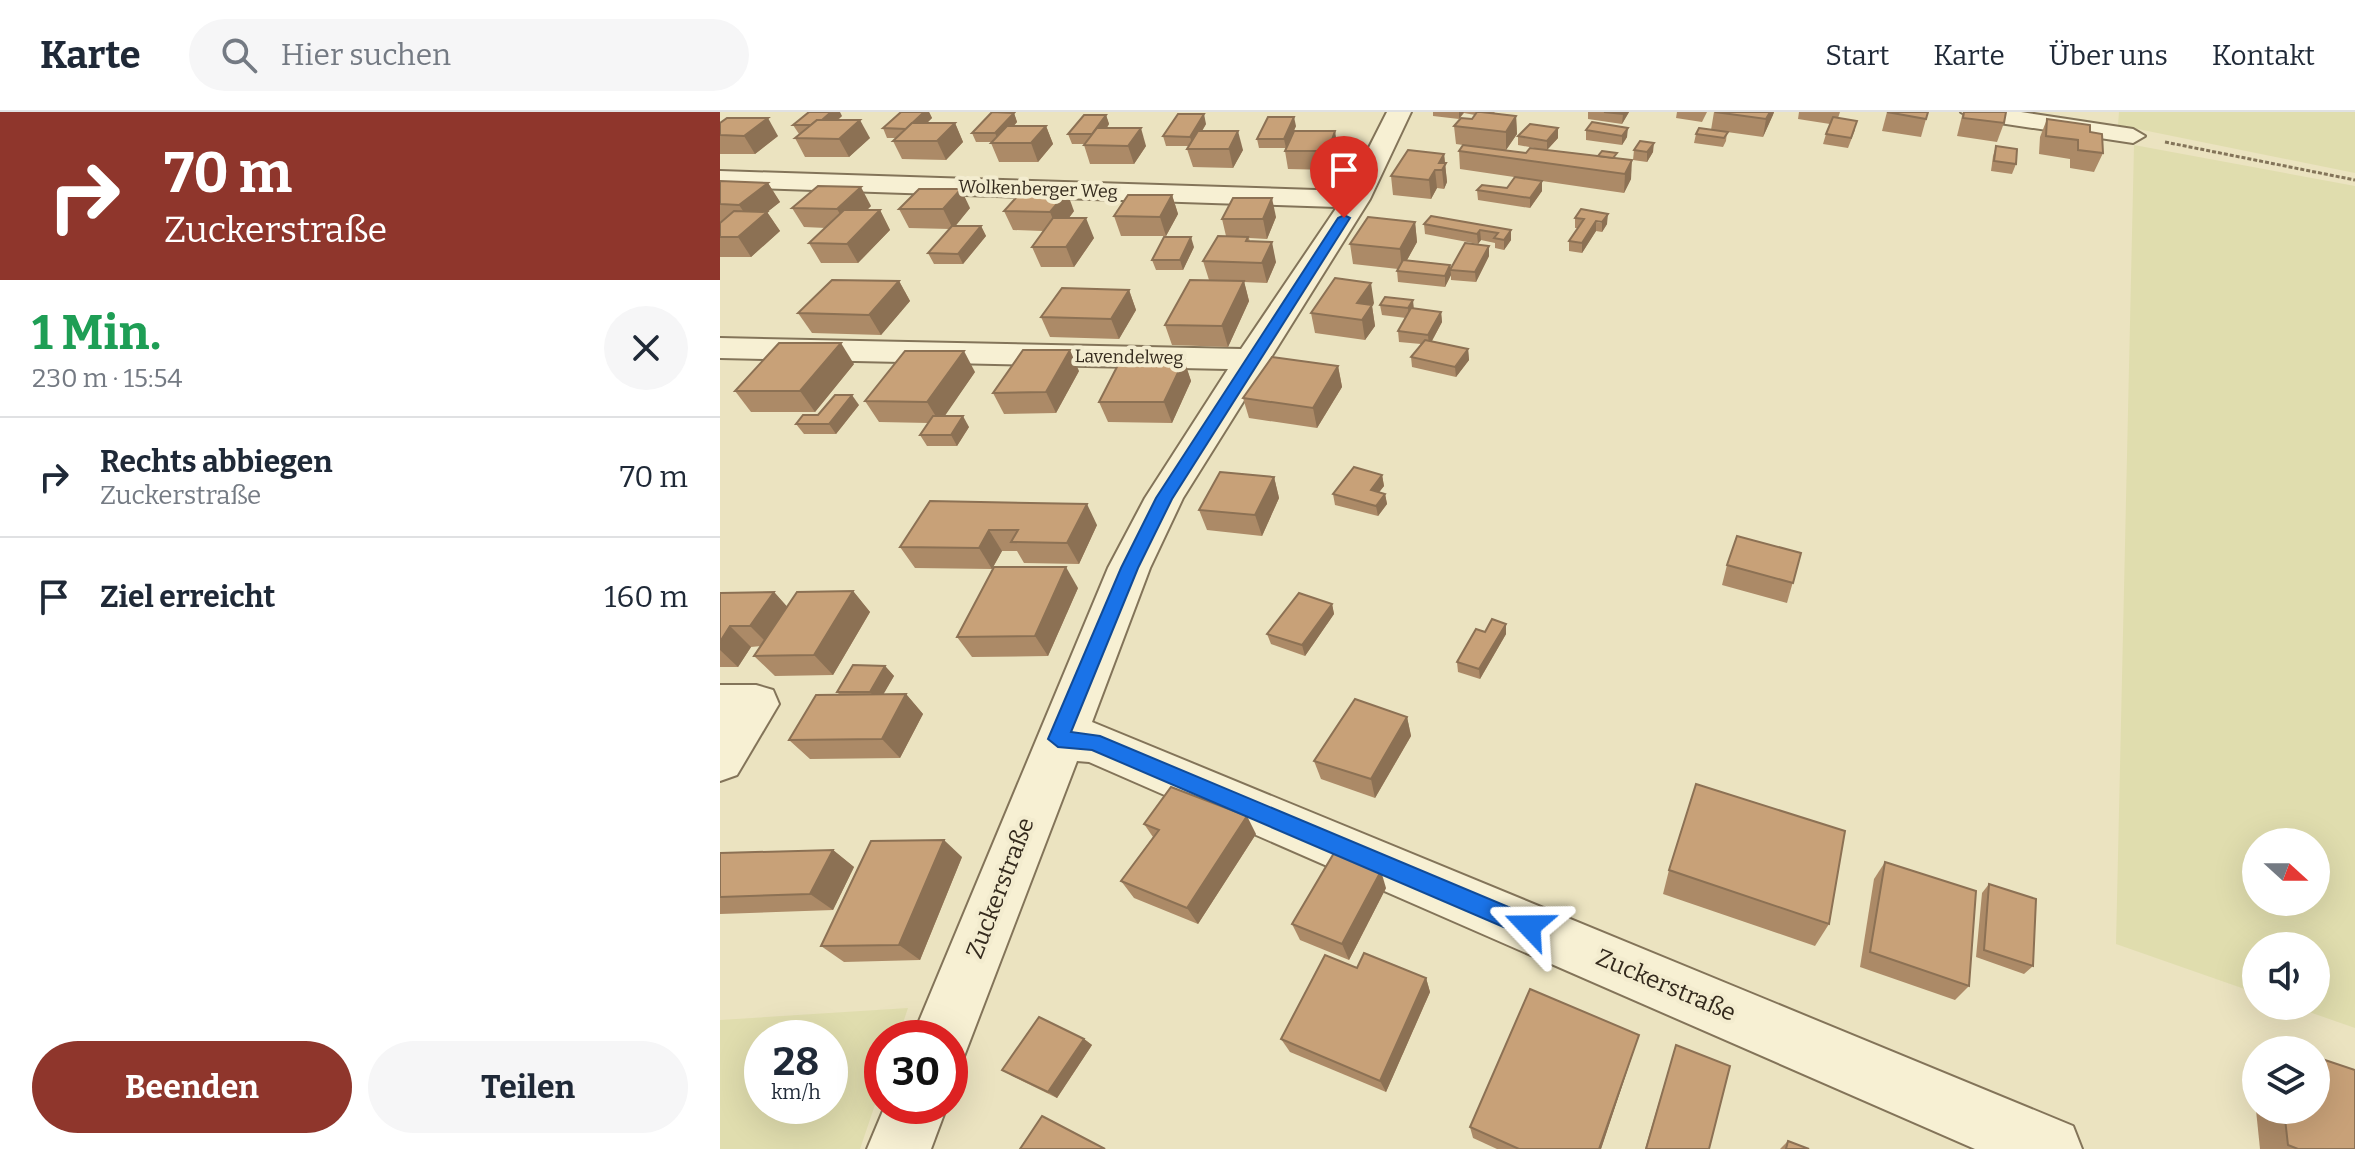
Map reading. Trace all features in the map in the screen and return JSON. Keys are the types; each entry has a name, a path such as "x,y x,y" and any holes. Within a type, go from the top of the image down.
{"street":[{"name":"Zuckerstraße","path":"949,1020 1058,739 1129,568 1164,498 1356,199 1399,112"},
{"path":"1973,112 2133,136"},
{"name":"Wolkenberger Weg","path":"720,179 1356,199"},
{"name":"Lavendelweg","path":"720,348 1251,359"},
{"path":"720,704 756,704 720,760"},
{"name":"Zuckerstraße","path":"1058,739 1093,742 2050,1149"},
{"path":"899,1149 909,1124"}],"path":[{"path":"2133,136 2355,180"}],"shaded area":[{"path":"2119,112 2355,112 2355,173 2118,125"},
{"path":"2134,145 2355,186 2355,1028 2330,1019 2330,932 2242,932 2242,988 2116,944"},
{"path":"908,1008 904,1020 864,1020 864,1124 868,1124 860,1149 720,1149 720,1020"}],"building":[{"path":"809,112 831,112 811,125 793,125"},
{"path":"901,112 924,112 906,129 883,128"},
{"path":"992,112 1014,113 995,133 972,133"},
{"path":"1477,112 1516,116 1506,132 1454,126 1461,118 1472,119"},
{"path":"1715,112 1770,112 1766,119"},
{"path":"1887,112 1928,112 1926,119"},
{"path":"1964,112 2006,112 2004,123 1963,118"},
{"path":"1178,114 1204,114 1190,137 1163,136"},
{"path":"1084,115 1106,115 1092,134 1068,134"},
{"path":"1268,117 1294,117 1284,139 1257,139"},
{"path":"1833,117 1857,121 1851,138 1826,134"},
{"path":"727,118 768,118 744,136 720,135 720,123"},
{"path":"2047,119 2090,125 2090,132 2102,134 2103,153 2078,150 2078,140 2046,136"},
{"path":"817,120 860,120 839,139 795,138"},
{"path":"1592,122 1628,128 1622,136 1586,130"},
{"path":"912,123 955,123 937,141 893,141"},
{"path":"1530,124 1558,128 1547,141 1518,136"},
{"path":"1007,126 1046,126 1031,143 991,143"},
{"path":"1097,128 1141,128 1128,146 1084,145"},
{"path":"1699,128 1728,132 1724,138 1696,134"},
{"path":"1198,131 1238,131 1229,149 1187,149"},
{"path":"1294,131 1335,131 1328,151 1285,151"},
{"path":"1640,141 1654,143 1647,152 1634,150"},
{"path":"1463,145 1526,153 1530,148 1632,160 1625,174 1459,151"},
{"path":"1996,146 2017,149 2016,164 1994,161"},
{"path":"1408,150 1444,154 1439,163 1446,163 1442,170 1435,170 1429,180 1391,176"},
{"path":"1602,151 1617,153 1613,158 1598,156"},
{"path":"1515,177 1542,181 1530,198 1477,190 1482,185 1507,188"},
{"path":"720,181 768,183 739,205 720,204"},
{"path":"818,186 861,187 837,209 792,208"},
{"path":"919,189 961,189 943,209 899,209"},
{"path":"1022,191 1067,192 1050,212 1004,211"},
{"path":"1128,195 1172,195 1160,217 1114,216"},
{"path":"1233,198 1272,198 1263,219 1222,219"},
{"path":"1581,209 1608,214 1602,222 1596,221 1582,243 1569,241 1584,219 1575,218"},
{"path":"844,210 880,210 847,244 809,243"},
{"path":"734,211 767,212 738,237 720,237 720,223"},
{"path":"1431,216 1511,230 1504,240 1494,238 1498,233 1480,230 1477,234 1424,224"},
{"path":"1368,217 1415,222 1400,249 1350,244"},
{"path":"1053,218 1086,218 1066,247 1032,247"},
{"path":"952,226 981,226 958,254 928,253"},
{"path":"1218,236 1272,242 1262,263 1203,261"},
{"path":"1164,237 1191,237 1180,260 1152,260"},
{"path":"1465,243 1489,246 1475,272 1450,270"},
{"path":"1403,260 1450,265 1445,276 1397,271"},
{"path":"1335,278 1371,283 1357,303 1372,305 1362,320 1311,313"},
{"path":"832,280 899,281 869,315 798,313"},
{"path":"1190,280 1244,281 1222,326 1165,325"},
{"path":"1062,288 1129,290 1111,319 1041,317"},
{"path":"1385,297 1413,300 1408,308 1380,305"},
{"path":"1411,308 1441,312 1428,335 1398,331"},
{"path":"1425,340 1468,349 1455,367 1411,357"},
{"path":"779,343 841,343 800,391 735,391"},
{"path":"1023,350 1070,350 1046,392 993,393"},
{"path":"905,351 964,351 927,402 865,401"},
{"path":"1272,357 1338,366 1313,408 1243,398"},
{"path":"1121,359 1184,360 1164,402 1099,402"},
{"path":"835,395 852,395 829,424 796,424 803,415 818,415"},
{"path":"933,416 963,416 951,435 920,435"},
{"path":"1354,467 1382,475 1371,490 1385,494 1376,506 1333,494"},
{"path":"1220,472 1274,477 1255,515 1199,510"},
{"path":"930,501 1087,504 1067,543 1011,542 1018,530 989,530 979,548 900,547"},
{"path":"1737,536 1801,553 1793,583 1727,565"},
{"path":"994,567 1066,567 1035,636 957,637"},
{"path":"853,591 814,655 754,656 797,592"},
{"path":"774,592 750,626 730,626 720,642 720,593"},
{"path":"1299,593 1332,604 1302,645 1267,634"},
{"path":"1492,619 1506,624 1479,669 1457,662 1476,629 1485,632"},
{"path":"853,665 885,666 870,692 837,692"},
{"path":"906,694 882,739 789,740 816,695"},
{"path":"1355,699 1407,717 1371,779 1314,761"},
{"path":"1696,784 1845,831 1829,924 1669,870"},
{"path":"1171,787 1247,816 1187,908 1121,881 1159,830 1144,824"},
{"path":"944,840 899,945 821,946 871,841"},
{"path":"833,850 810,894 720,897 720,853"},
{"path":"1334,853 1381,871 1342,944 1292,924"},
{"path":"1885,862 1976,891 1969,986 1870,952"},
{"path":"1989,884 2036,899 2033,966 1984,950"},
{"path":"1364,953 1426,978 1380,1081 1281,1039 1325,955 1357,968"},
{"path":"1530,989 1639,1035 1599,1149 1519,1149 1470,1127"},
{"path":"1039,1017 1084,1039 1048,1092 1002,1070"},
{"path":"1676,1045 1730,1066 1709,1149 1646,1149"},
{"path":"2330,1062 2355,1070 2355,1149 2298,1149 2288,1145 2286,1124 2330,1124"},
{"path":"1042,1116 1105,1149 1020,1149"},
{"path":"1788,1141 1809,1149 1786,1149"}],"route":[{"path":"1344,218 1202,434 1164,498 1129,568 1058,739 1093,742 1529,926"}]}
